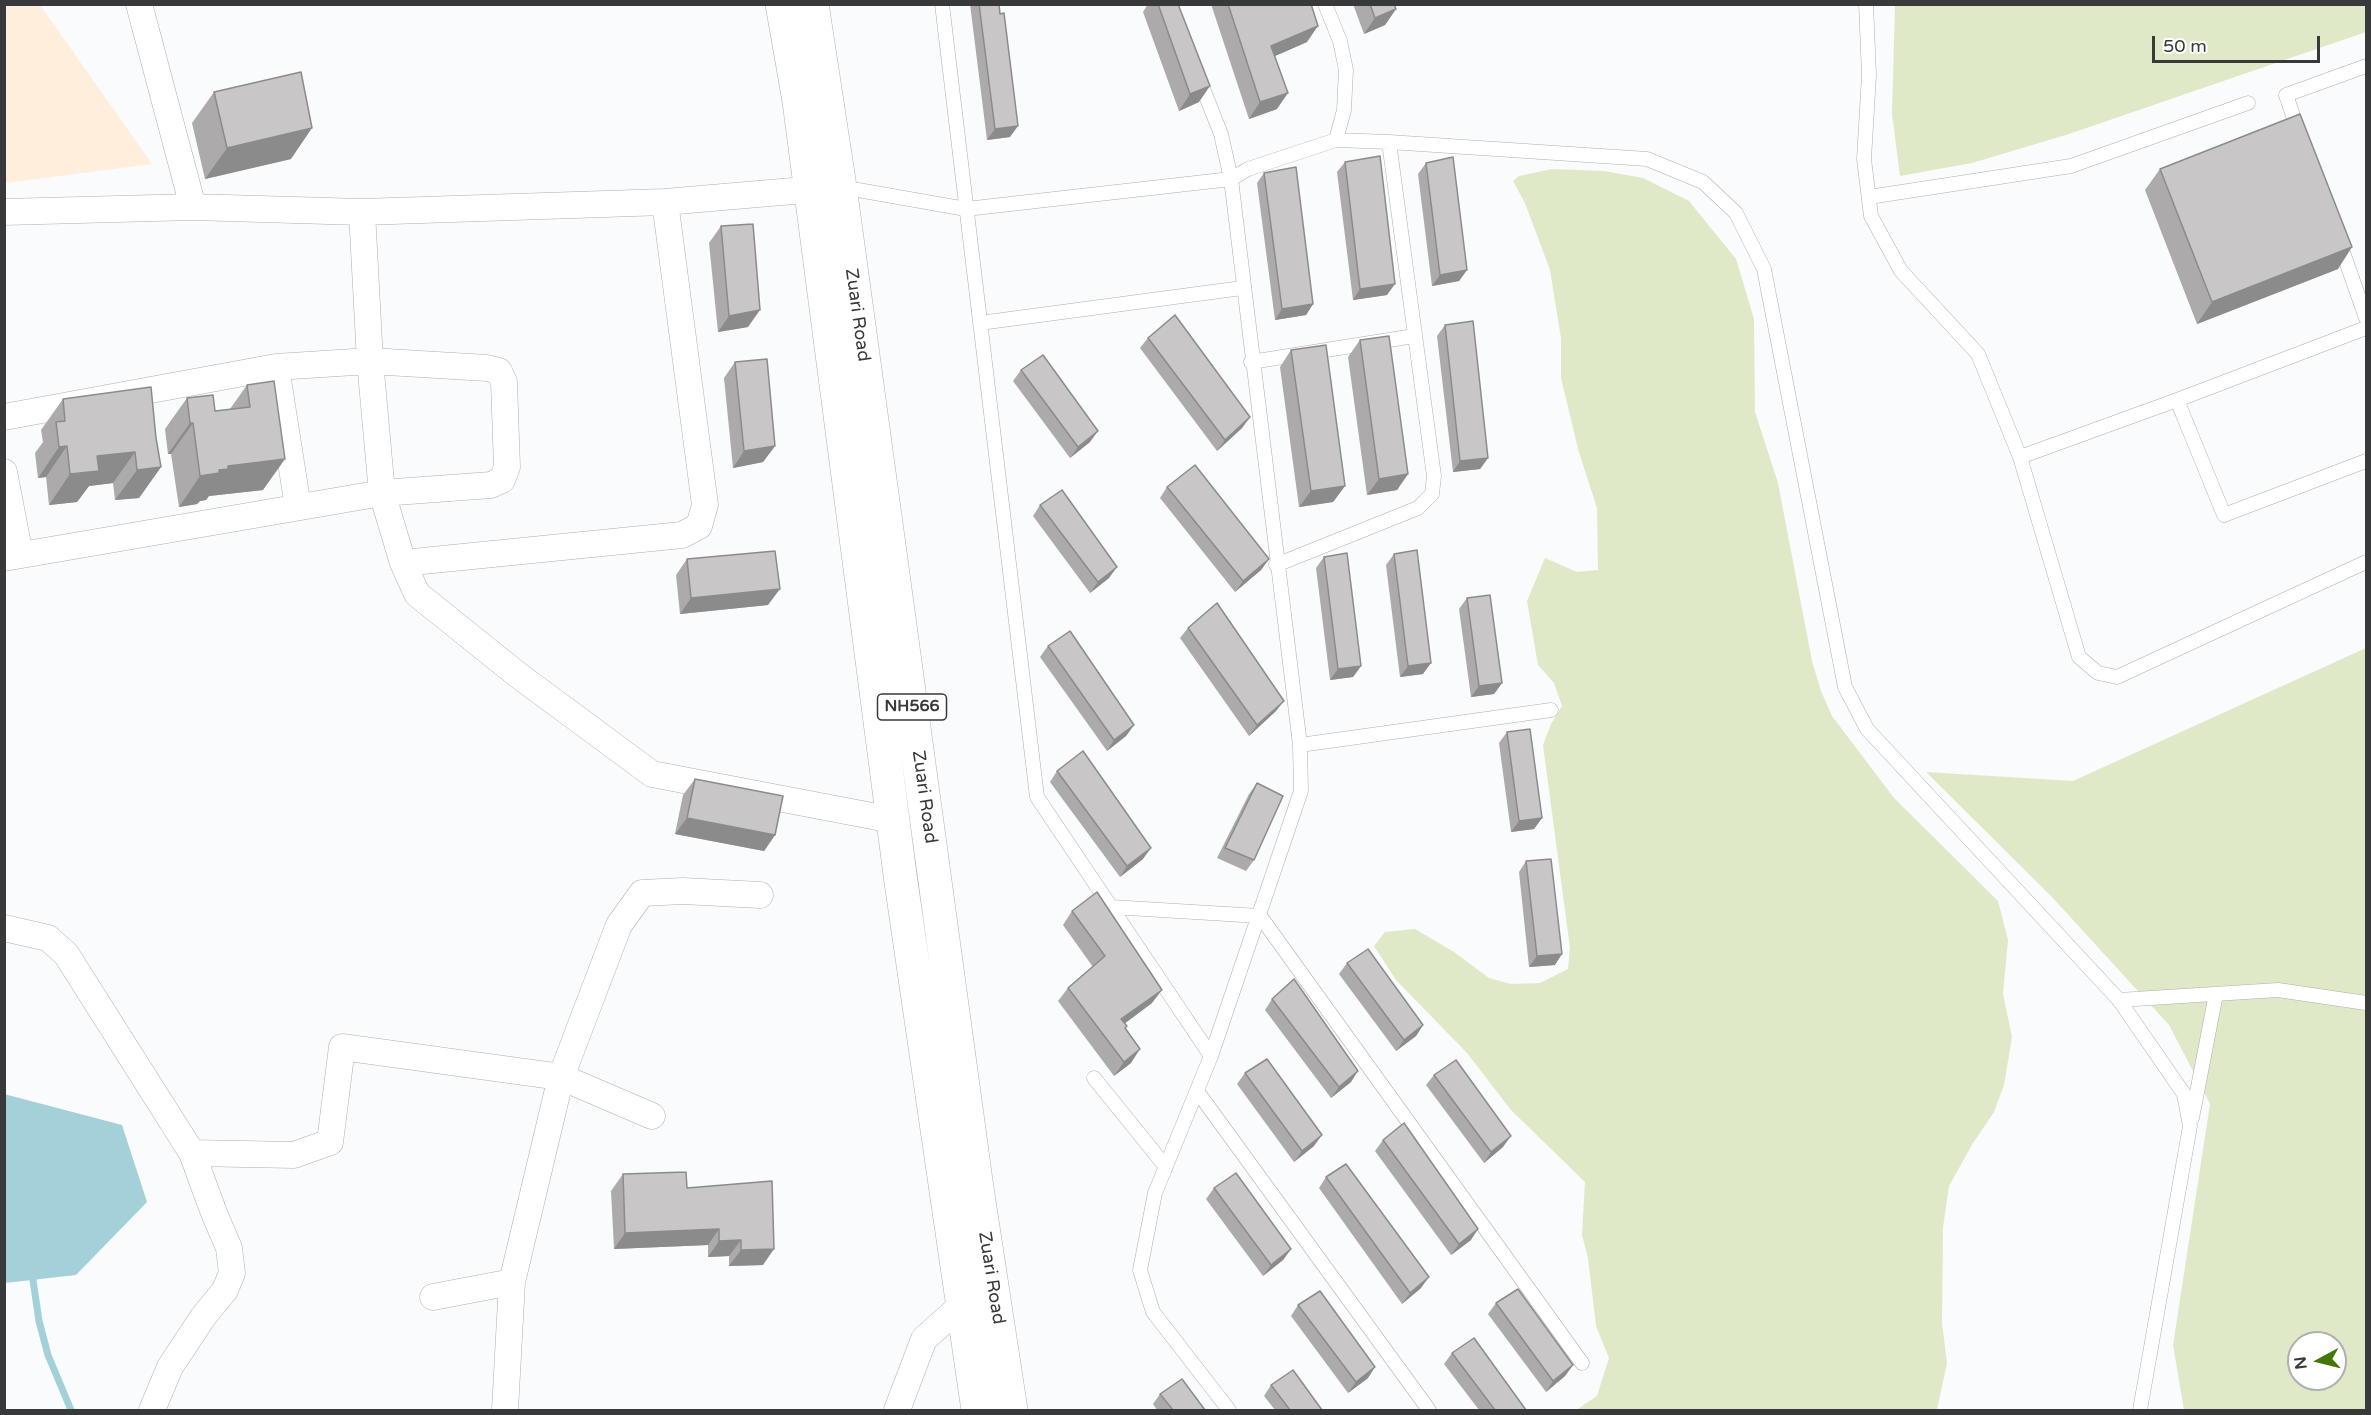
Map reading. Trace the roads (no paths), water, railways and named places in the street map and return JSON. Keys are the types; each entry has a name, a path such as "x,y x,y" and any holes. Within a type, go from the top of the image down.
{"highway":[{"name":"Zuari Road","path":"782,4 799,101 825,188 1011,1410"},
{"name":"Zuari Road","path":"812,4 825,188 893,820 978,1410"},
{"path":"1002,1355 1018,1374 1026,1390 1029,1410"},
{"path":"961,1410 970,1360"}],"street":[{"path":"139,4 193,207"},
{"path":"4,212 193,207 362,212 665,201 825,188"},
{"path":"403,563 682,535 699,526 705,504 665,201"},
{"path":"362,212 369,361 382,493 403,563 417,594 518,675 652,774 893,820"},
{"path":"4,417 276,367 369,361 487,368 499,371 504,382 507,467 502,480 491,485 382,493 12,556 4,472"},
{"path":"276,367 298,507"},
{"path":"505,1410 512,1282 561,1077 619,925 642,893 683,891 760,895"},
{"path":"4,928 48,938 66,954 192,1153 229,1248 232,1273 225,1290 202,1317 170,1368 152,1410"},
{"path":"192,1153 294,1155 330,1142 342,1047 561,1077 652,1116"},
{"path":"433,1297 512,1282"},
{"path":"897,1410 924,1339 962,1305"}],"lane":[{"path":"942,4 1036,797 1211,1056"},
{"path":"1326,4 1340,41 1346,70 1344,110 1336,140"},
{"path":"1866,4 1869,75 1864,159 1871,216 1901,271 1978,354 2019,457 2079,657 2098,673 2118,677 2367,562"},
{"path":"1191,58 1221,134 1230,179 1276,566 1300,745 1301,791 1211,1056 1155,1193 1140,1270 1153,1312 1229,1410"},
{"path":"2306,151 2286,95 2367,66"},
{"path":"1869,197 2071,166 2248,103"},
{"path":"825,188 966,209 1230,179 1248,169 1336,140 1647,159 1703,182 1736,213 1764,269 1845,687 1867,729 2119,1000 2184,1094 2190,1126"},
{"path":"1276,566 1418,508 1432,494 1434,476 1389,142"},
{"path":"2334,229 2367,318"},
{"path":"980,323 1242,288"},
{"path":"2019,457 2367,328"},
{"path":"1251,362 1414,336"},
{"path":"2177,400 2224,515 2367,461"},
{"path":"1300,745 1551,710"},
{"path":"1111,907 1260,916"},
{"path":"1260,916 1582,1363"},
{"path":"2119,1000 2278,990 2367,1003"},
{"path":"2140,1410 2190,1126 2216,994"},
{"path":"1094,1078 1166,1167"},
{"path":"1197,1091 1429,1410"}],"water":[{"path":"4,1094 122,1125 147,1202 76,1275 5,1283"}],"waterway":[{"path":"33,1280 39,1321 48,1355 71,1410"}]}
